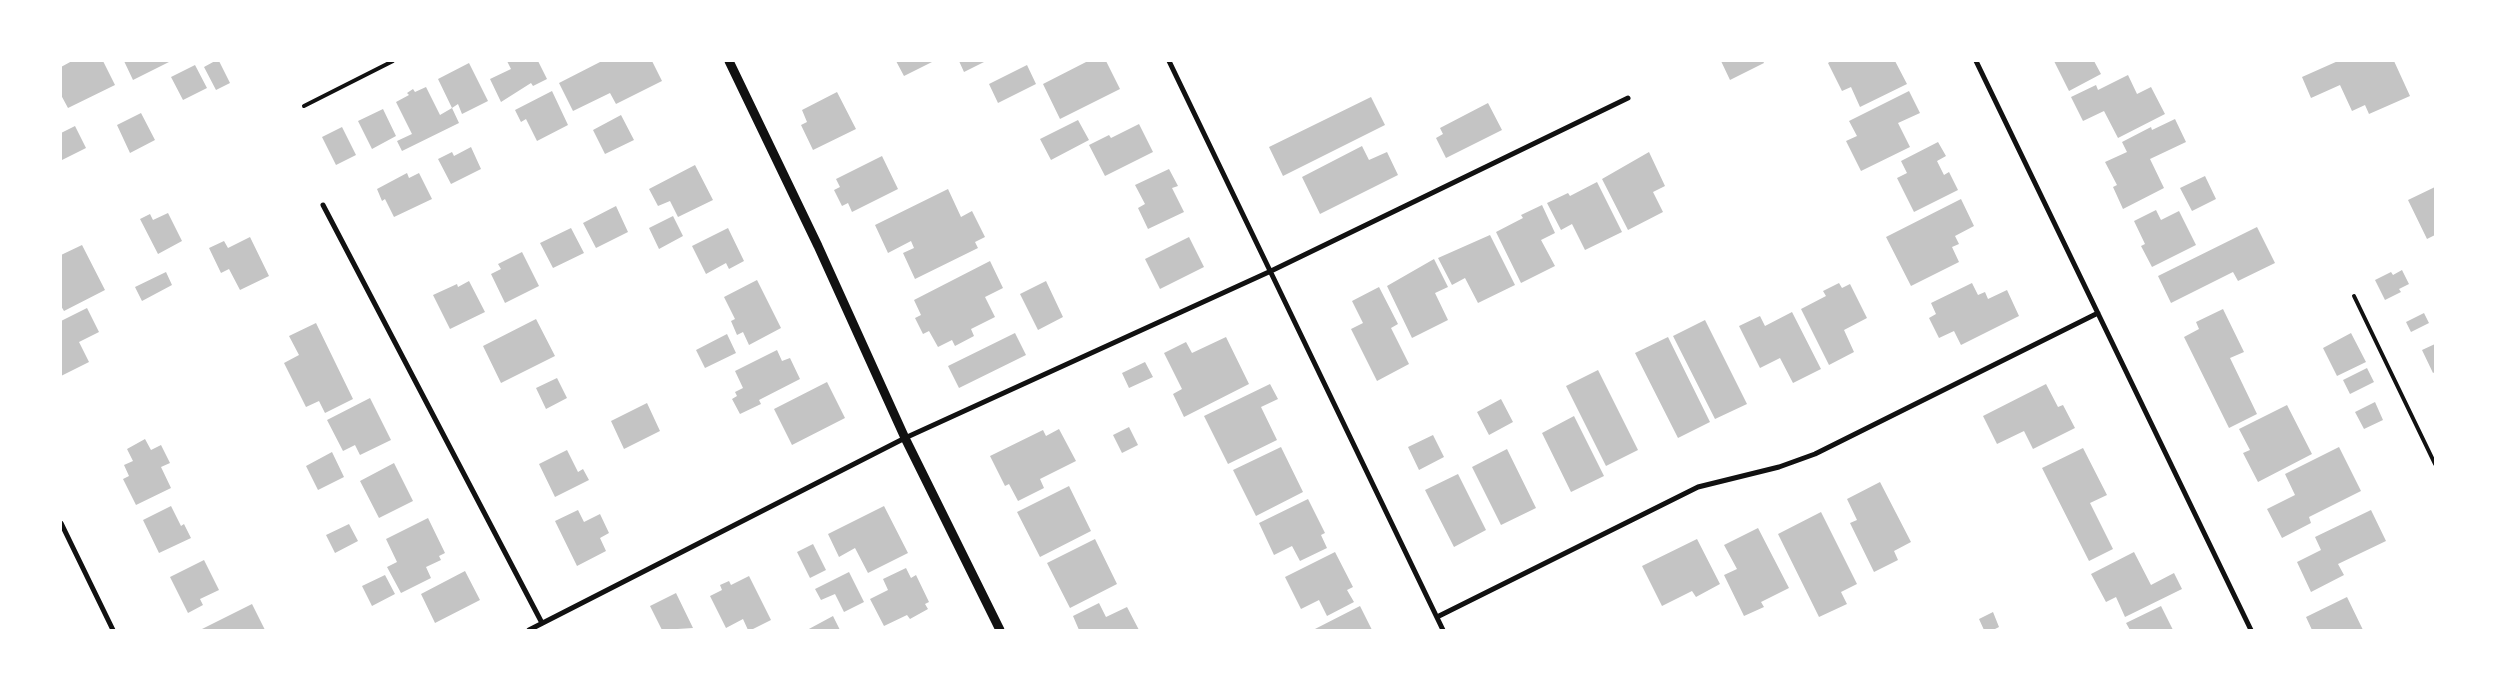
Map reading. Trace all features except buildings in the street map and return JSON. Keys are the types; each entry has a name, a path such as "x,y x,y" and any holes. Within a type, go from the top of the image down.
{"street":[{"path":"729,61 818,246 905,438 1000,630"},
{"path":"1169,61 1443,630"},
{"path":"1976,61 2251,630"},
{"path":"529,630 905,438 1271,271 1628,98"},
{"path":"323,205 542,623"},
{"path":"1437,617 1698,487 1779,467 1815,454 2098,313"},
{"path":"61,523 113,630"}],"lane":[{"path":"304,106 393,61"},
{"path":"2354,296 2435,464"}]}
